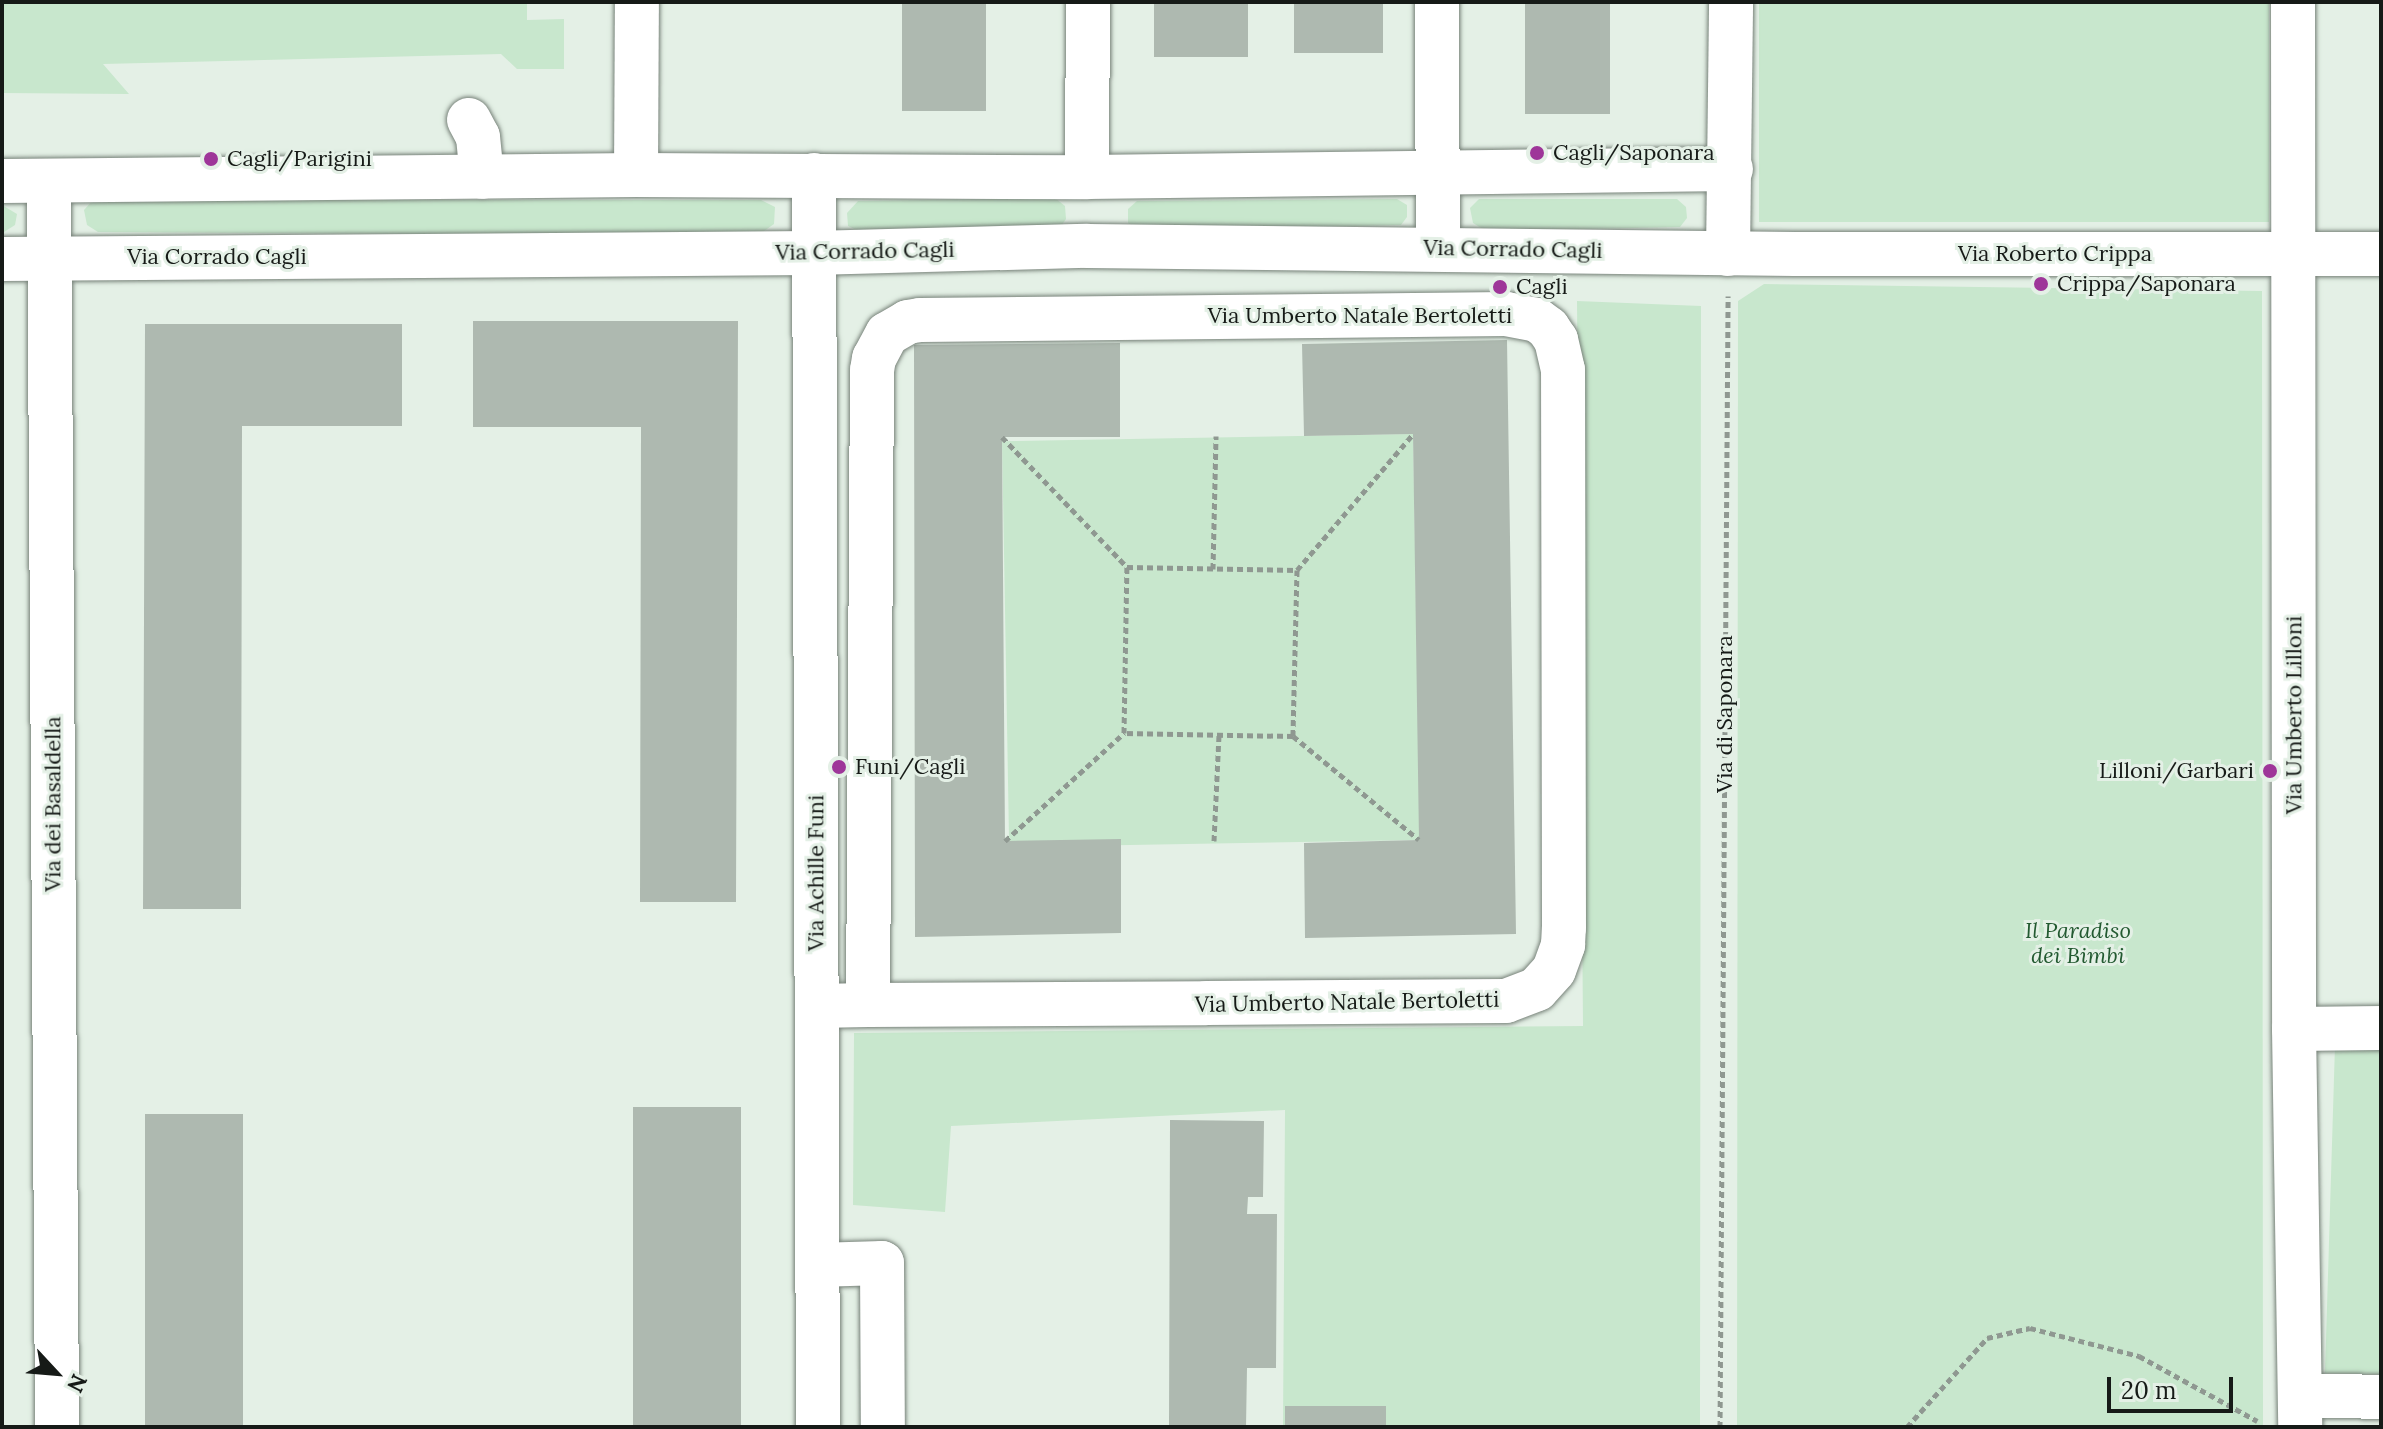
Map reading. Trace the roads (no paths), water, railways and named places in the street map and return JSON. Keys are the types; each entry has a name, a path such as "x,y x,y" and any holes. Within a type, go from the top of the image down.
{"street":[{"path":"636,175 637,2"},
{"path":"1087,177 1088,2"},
{"path":"1437,2 1438,247"},
{"path":"1728,254 1731,2"},
{"name":"Via Umberto Lilloni","path":"2293,2 2296,254 2294,1029 2300,1411"},
{"path":"469,120 478,137 482,177"},
{"path":"2,181 636,175 1087,177 1731,169"},
{"name":"Via Achille Funi","path":"814,175 818,1427"},
{"path":"1087,246 1091,215 1118,185 1135,176"},
{"name":"Via dei Basaldella","path":"49,181 57,1427"},
{"name":"Via Corrado Cagli","path":"2,259 813,253 1087,246 1438,247 1728,254"},
{"name":"Via Roberto Crippa","path":"1728,254 2381,254"},
{"name":"Via Umberto Natale Bertoletti","path":"817,1006 1506,1001 1528,995 1546,980 1560,955 1564,928 1563,370 1556,340 1548,328 1523,316 1444,314 920,320 908,322 887,334 880,344 872,370 868,1005"},
{"path":"2294,1029 2381,1028"},
{"path":"817,1265 882,1263 883,1427"},
{"path":"2300,1411 2381,1397"}],"place":[{"name":"Cagli/Saponara","path":"1537,153"},
{"name":"Cagli/Parigini","path":"211,159"},
{"name":"Crippa/Saponara","path":"2041,284"},
{"name":"Cagli","path":"1500,287"},
{"name":"Funi/Cagli","path":"839,767"},
{"name":"Lilloni/Garbari","path":"2270,771"}],"park label":[{"name":"Il Paradiso dei Bimbi","path":"2078,942"}]}
